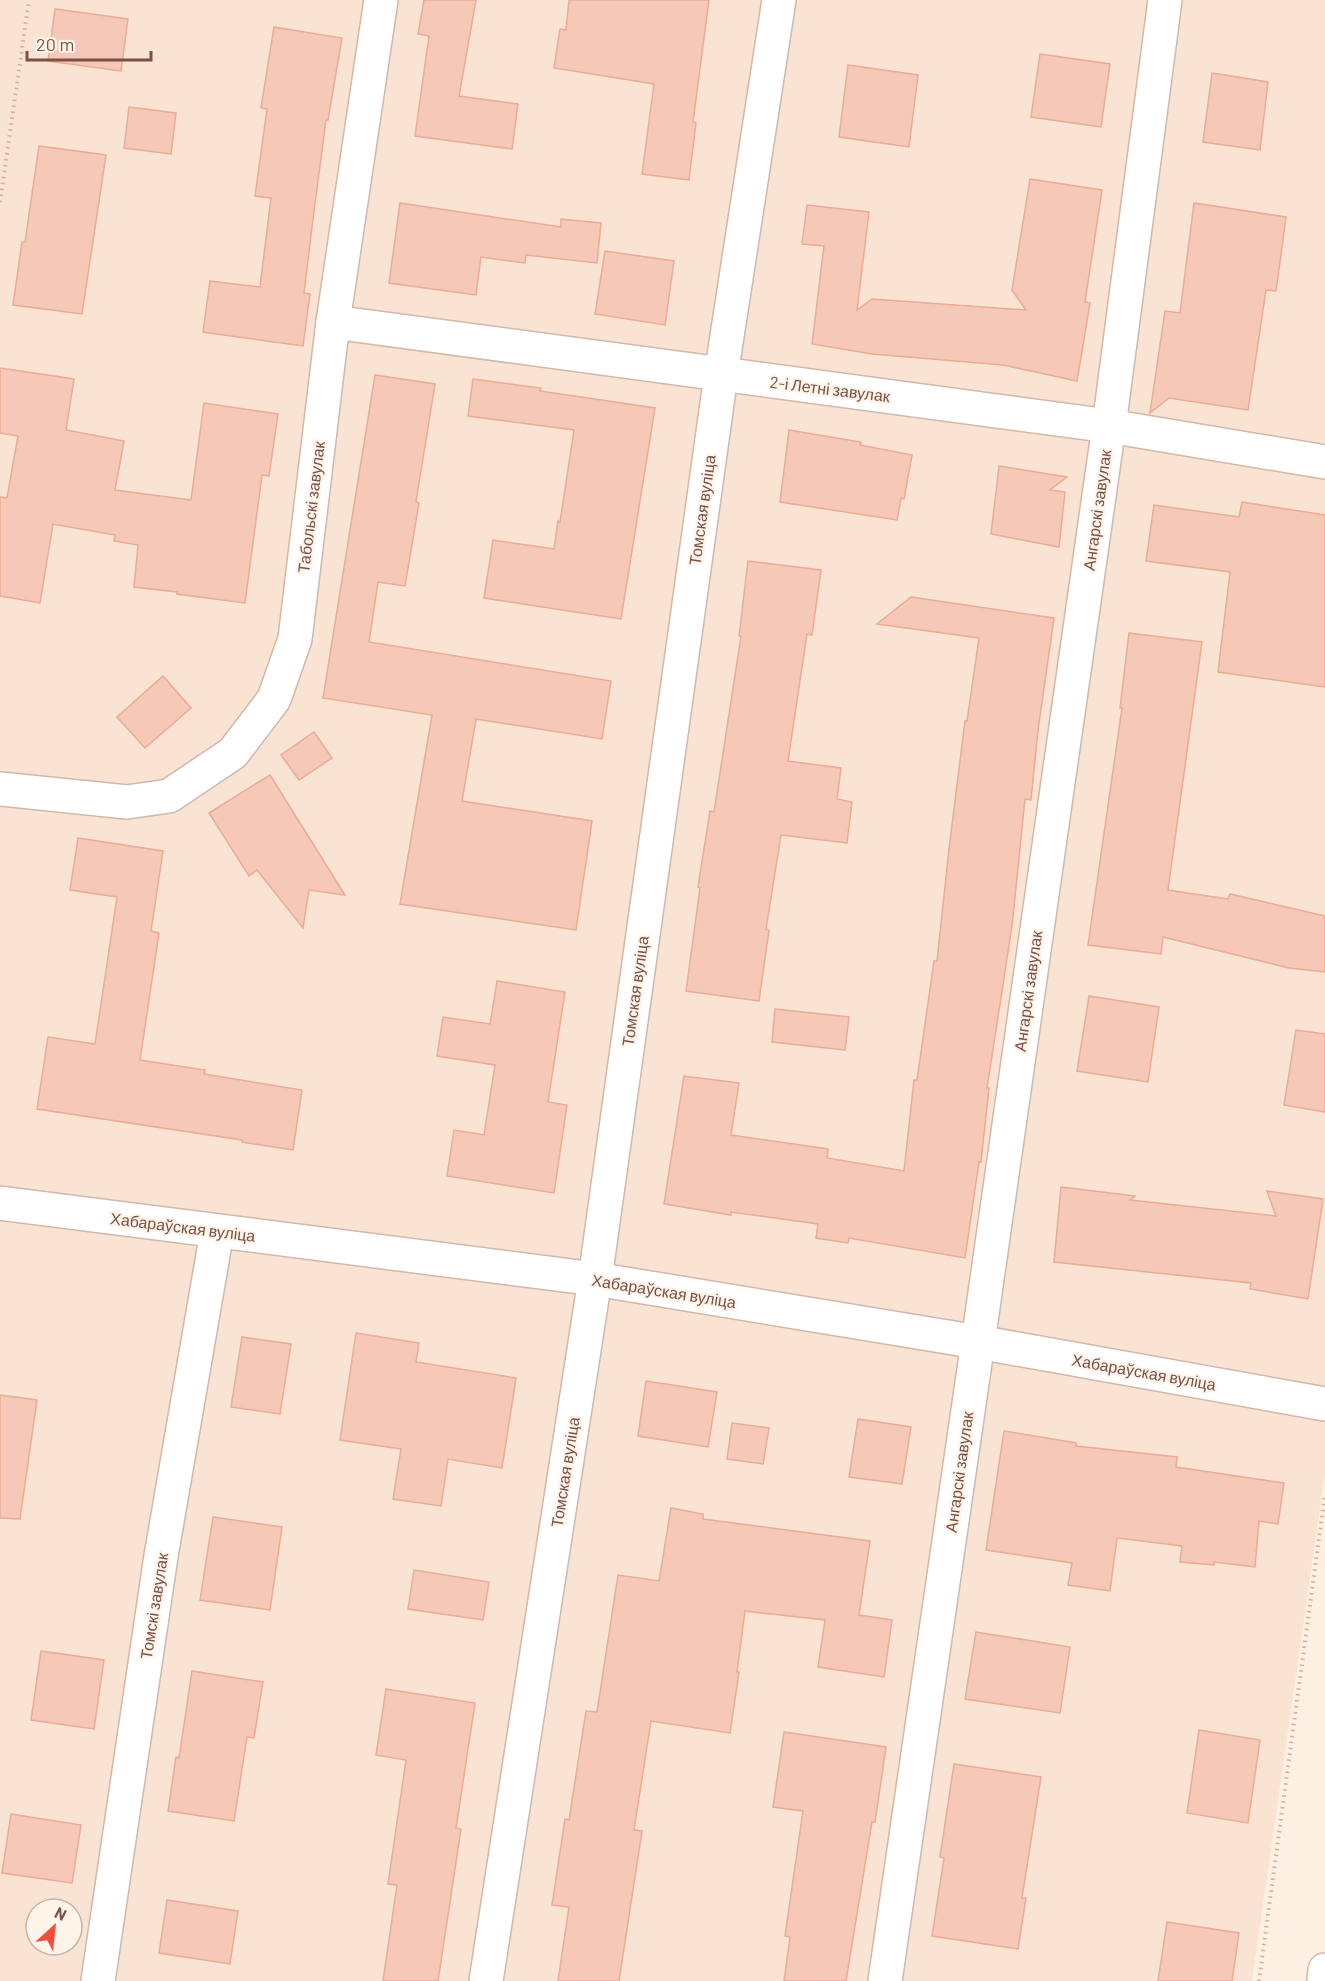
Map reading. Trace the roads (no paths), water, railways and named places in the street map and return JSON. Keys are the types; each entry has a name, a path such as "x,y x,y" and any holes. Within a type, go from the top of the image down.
{"street":[{"name":"Табольскі завулак","path":"0,789 127,802 169,796 233,753 274,699 295,639 333,322 381,0"},
{"name":"Томская вуліца","path":"486,1981 595,1279 721,375 779,0"},
{"name":"Ангарскі завулак","path":"885,1981 1109,426 1165,0"},
{"name":"2-і Летні завулак","path":"333,322 1109,426 1325,462"},
{"name":"Хабараўская вуліца","path":"0,1203 595,1279 978,1342 1325,1404"},
{"name":"Томскі завулак","path":"98,1981 161,1556 217,1232"},
{"path":"1323,1981 1325,1970"}]}
